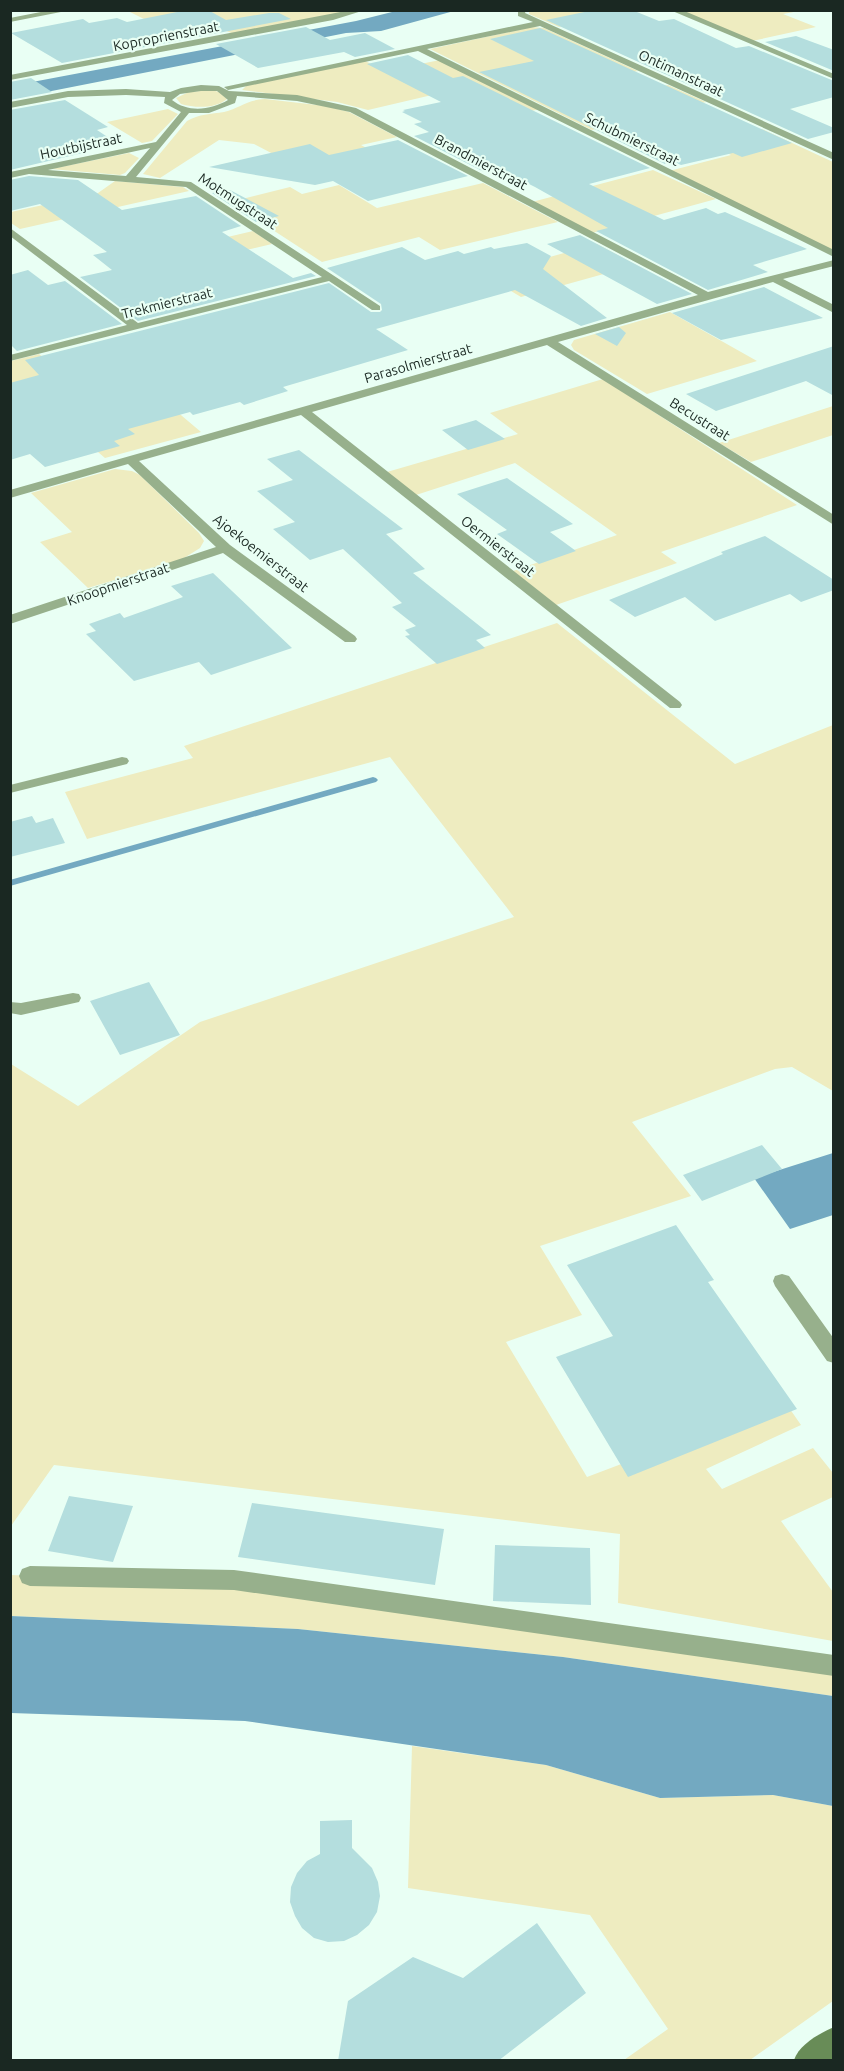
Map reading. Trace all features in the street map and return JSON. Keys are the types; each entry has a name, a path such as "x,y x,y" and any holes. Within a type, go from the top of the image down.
{"street":[{"path":"10,21 67,10"},
{"name":"Ontimanstraat","path":"522,10 521,14 834,157"},
{"path":"674,10 834,77"},
{"name":"Koproprienstraat","path":"10,78 333,18 356,11"},
{"path":"10,105 68,94 126,92 170,95 191,88 219,89 541,23"},
{"name":"Schubmierstraat","path":"419,48 834,254"},
{"name":"Brandmierstraat","path":"219,89 231,93 297,98 353,110 707,296"},
{"path":"170,95 167,101 169,104 187,110 220,107 232,101 234,97 231,93"},
{"path":"129,179 187,110"},
{"name":"Houtbijstraat","path":"10,175 158,144"},
{"name":"Motmugstraat","path":"29,171 188,184 376,308"},
{"path":"10,231 135,326"},
{"name":"Parasolmierstraat","path":"10,494 707,296 834,263"},
{"name":"Trekmierstraat","path":"10,358 330,278"},
{"path":"773,278 834,310"},
{"name":"Becustraat","path":"550,342 834,521"},
{"name":"Oermierstraat","path":"303,411 675,705"},
{"name":"Ajoekoemierstraat","path":"131,460 225,548 350,639"},
{"name":"Knoopmierstraat","path":"10,620 225,548"},
{"path":"808,2061 834,2041"}],"lane":[{"path":"10,789 122,761"},
{"path":"10,1007 21,1009 73,998"},
{"path":"782,1281 834,1354"},
{"path":"30,1576 234,1580 834,1666"}],"shaded area":[{"path":"341,10 344,13 238,36 194,17 154,24 128,11"},
{"path":"529,10 637,11 559,27 529,14"},
{"path":"680,11 799,11 783,14 816,27 752,41"},
{"path":"532,27 544,28 638,71 582,83 612,97 668,85 706,102 592,130 430,49"},
{"path":"440,60 540,109 481,122 432,95 368,110 337,102 242,90 247,85 365,61 386,71"},
{"path":"212,90 219,92 227,99 217,105 199,107 181,104 176,98 189,92"},
{"path":"265,99 326,106 349,112 397,137 361,145 372,151 300,168 254,144 219,140 160,178 143,174 187,121"},
{"path":"168,109 178,114 152,141 142,143 107,122"},
{"path":"762,129 833,162 833,251 669,171 731,155 706,143"},
{"path":"129,153 139,158 125,173 120,175 51,169"},
{"path":"653,170 716,199 592,233 532,202"},
{"path":"115,181 183,187 189,191 20,229 11,223 11,212 98,193"},
{"path":"483,183 558,222 440,250 419,237 322,262 230,202 290,187 302,194 339,185 377,208"},
{"path":"253,231 272,244 182,265 164,252"},
{"path":"597,244 636,265 521,297 484,275"},
{"path":"670,312 757,361 647,394 574,350 571,345 574,340"},
{"path":"39,354 90,396 143,383 201,432 105,458 51,412 11,422 11,361"},
{"path":"603,379 797,505 661,552 677,563 556,605 513,571 617,535 515,463 416,495 387,472 518,434 490,413"},
{"path":"833,406 833,435 751,462 719,443"},
{"path":"115,469 132,471 140,475 199,533 204,541 200,548 181,560 88,588 40,542 72,532 31,493"},
{"path":"557,623 735,764 833,725 833,1091 792,1067 775,1069 632,1122 691,1196 540,1246 582,1315 506,1342 587,1477 785,1402 801,1425 706,1469 722,1489 813,1448 833,1473 833,1497 781,1521 833,1592 833,1641 618,1603 620,1534 54,1465 11,1526 11,1064 78,1106 200,1022 514,917 390,757 87,839 65,792 193,758 184,746"},
{"path":"11,1575 307,1588 833,1663 833,1696 563,1657 298,1629 11,1616"},
{"path":"412,1746 546,1765 660,1798 773,1795 833,1806 833,2001 750,2060 624,2060 668,2029 590,1915 408,1888"}],"water":[{"path":"396,11 454,11 381,31 346,33 11,99 11,86 356,21"},
{"path":"833,1153 833,1215 790,1229 754,1178"},
{"path":"11,1616 298,1629 563,1657 833,1696 833,1806 773,1795 660,1798 546,1765 245,1721 11,1713"}],"building":[{"path":"187,10 208,10 226,20 269,13 279,13 291,19 62,63 11,33 83,19 89,23 117,18 127,22"},
{"path":"594,10 632,10 659,21 674,19 736,48 749,46 834,81 834,97 790,109 834,128 834,132 808,139 546,20"},
{"path":"306,27 330,40 365,33 395,49 355,57 344,52 258,68 216,44"},
{"path":"540,28 792,143 742,157 733,153 681,165 674,162 665,164 479,72 534,61 490,39"},
{"path":"796,36 834,50 834,71 765,42"},
{"path":"408,55 453,78 463,76 650,168 589,184 664,220 706,208 718,214 725,212 807,249 753,265 768,272 708,290 596,231 608,228 535,187 499,169 484,172 414,136 429,132 414,124 422,122 402,112 405,111 403,110 441,102 367,64"},
{"path":"31,78 52,92 10,100 10,82"},
{"path":"65,100 108,127 97,130 109,138 76,145 87,152 10,170 10,110"},
{"path":"398,140 468,176 368,201 333,181 315,185 209,167 310,144 329,155"},
{"path":"29,176 78,180 122,210 196,196 241,226 222,232 293,278 311,273 316,276 138,321 80,277 112,270 93,255 107,252 40,204 10,211 10,180"},
{"path":"230,190 279,216 256,222 212,193"},
{"path":"580,235 692,294 657,304 547,244"},
{"path":"527,243 551,256 543,269 607,318 581,326 515,290 376,329 408,350 283,387 288,391 244,405 240,402 193,415 190,412 128,429 135,434 114,441 120,446 45,467 30,454 10,460 10,383 39,375 25,360 329,283 371,312 380,312 381,304 327,268 402,247 425,260 458,251 464,254 491,247 494,249"},
{"path":"28,270 48,285 65,281 122,324 17,351 10,344 10,275"},
{"path":"764,287 823,318 721,340 672,313"},
{"path":"619,327 626,333 617,346 595,334"},
{"path":"834,346 834,396 806,381 716,411 686,394"},
{"path":"476,420 505,439 468,450 442,430"},
{"path":"299,450 403,529 386,534 425,569 413,573 491,635 476,640 485,648 437,664 405,636 410,635 405,630 416,626 392,607 402,603 343,549 310,560 273,529 295,522 257,491 293,480 267,459"},
{"path":"507,478 573,524 550,532 576,551 539,564 497,534 507,530 457,494"},
{"path":"765,536 834,580 834,590 801,602 790,594 715,621 685,597 635,617 609,600 723,554 721,552"},
{"path":"213,573 292,648 211,675 199,662 134,681 86,634 96,631 89,624 120,613 124,618 183,597 171,586"},
{"path":"32,816 36,823 53,818 65,843 10,857 10,822"},
{"path":"149,982 180,1035 120,1055 90,1001"},
{"path":"762,1145 782,1169 702,1201 683,1175"},
{"path":"676,1225 714,1280 708,1282 797,1409 628,1477 556,1357 613,1336 567,1265"},
{"path":"69,1496 133,1506 113,1562 48,1551"},
{"path":"252,1503 444,1529 435,1585 238,1557"},
{"path":"495,1545 590,1548 591,1605 493,1601"},
{"path":"352,1820 352,1848 372,1868 378,1882 380,1896 377,1912 369,1925 357,1935 344,1941 328,1942 314,1938 302,1928 290,1902 291,1887 297,1873 307,1861 320,1854 320,1821"},
{"path":"537,1923 586,1993 498,2061 338,2061 348,2001 413,1957 463,1978"}],"waterway":[{"path":"10,883 373,780"}]}
